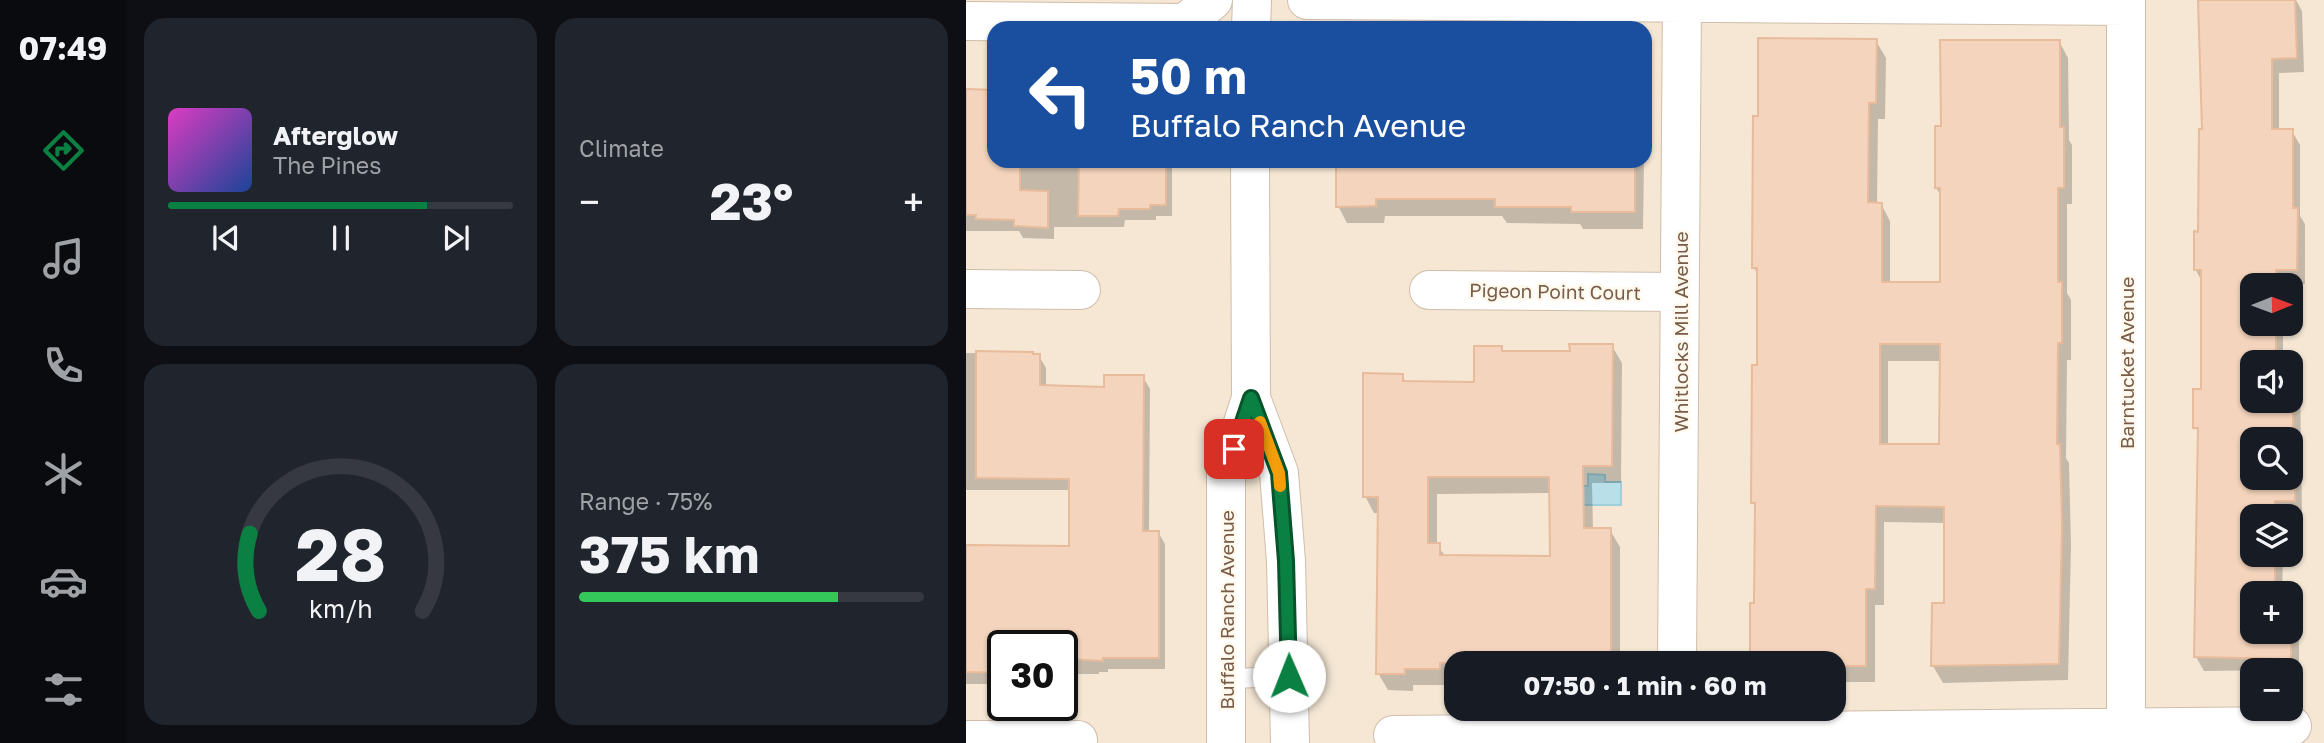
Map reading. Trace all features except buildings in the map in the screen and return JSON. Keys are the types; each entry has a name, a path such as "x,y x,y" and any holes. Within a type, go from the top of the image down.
{"street":[{"path":"1187,21 1213,0"},
{"path":"1251,21 1252,0"},
{"path":"1307,0 2126,3"},
{"name":"Whitlocks Mill Avenue","path":"1677,651 1682,2"},
{"name":"Barntucket Avenue","path":"2126,3 2126,726"},
{"path":"966,21 987,21"},
{"name":"Buffalo Ranch Avenue","path":"1226,743 1226,475 1251,398 1250,168"},
{"path":"966,289 1082,290"},
{"name":"Pigeon Point Court","path":"1429,290 1680,292"},
{"name":"Buffalo Ranch Avenue","path":"1251,398 1279,473 1286,561 1290,743"},
{"path":"1393,735 1677,721 2292,726"},
{"path":"966,740 1078,740"}],"lane":[{"path":"1226,679 1289,676"}],"shaded area":[{"path":"966,0 2324,0 2324,743 966,743"}],"water":[{"path":"1588,474 1605,475 1605,482 1621,482 1621,505 1562,505 1561,486 1588,486"}],"slow traffic":[{"path":"1260,422 1279,473 1280,486"}],"route":[{"path":"1234,449 1251,398 1279,473 1286,561 1289,676"}]}
